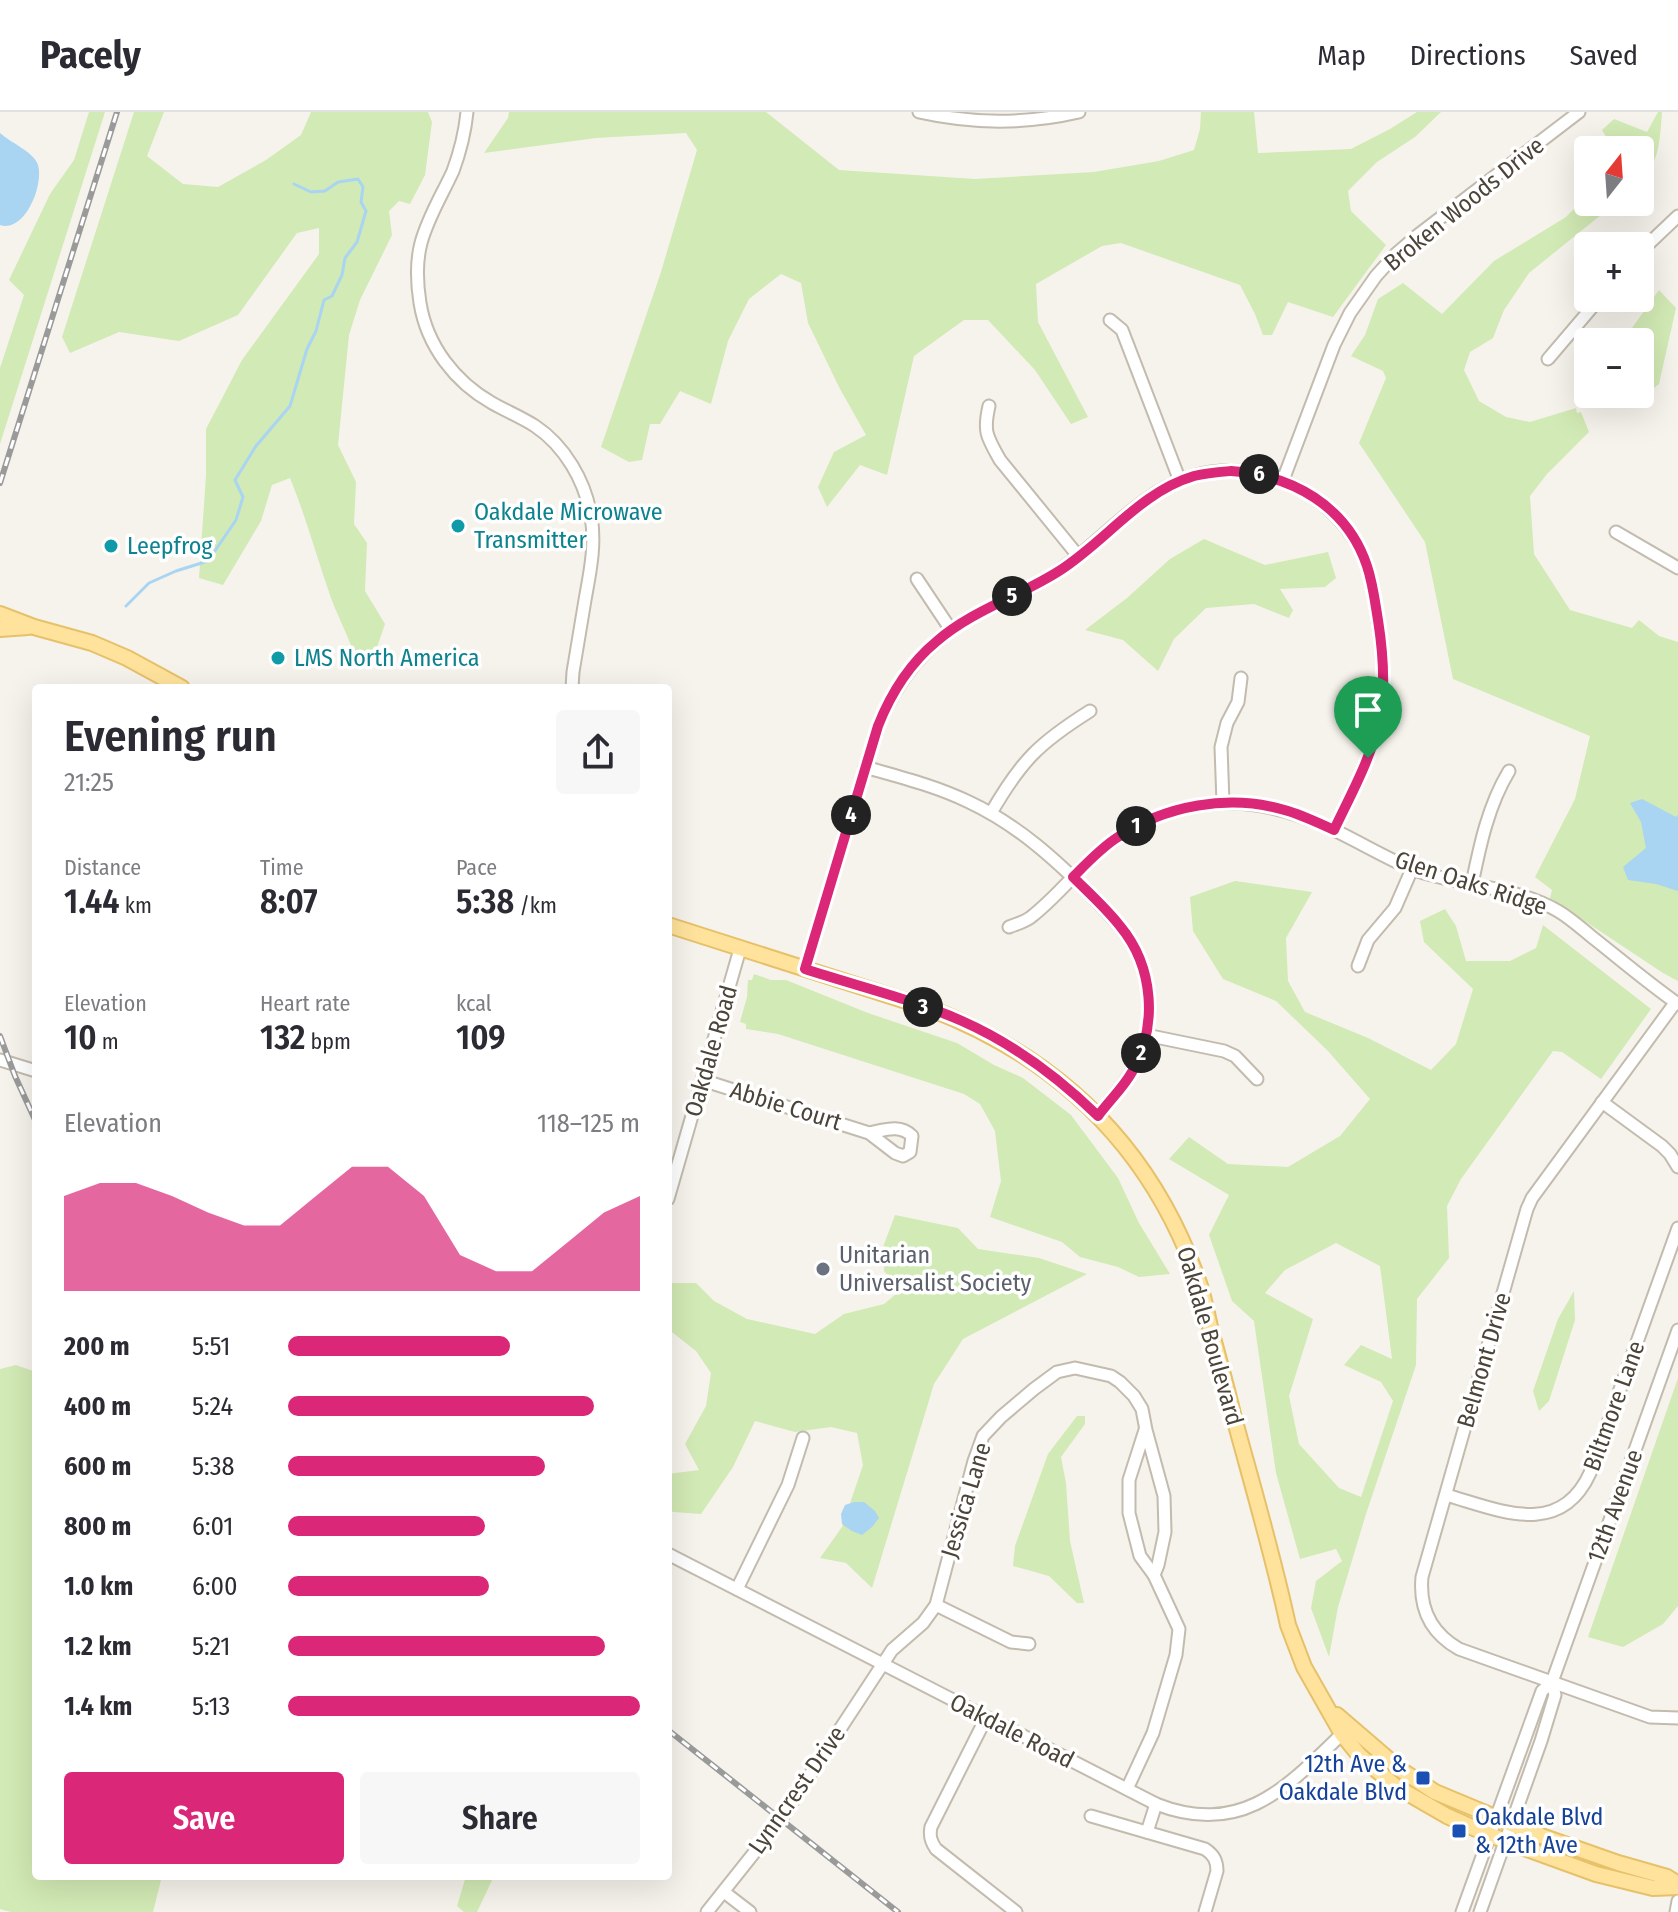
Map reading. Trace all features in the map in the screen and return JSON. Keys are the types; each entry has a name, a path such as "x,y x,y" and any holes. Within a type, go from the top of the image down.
{"main road":[{"path":"0,614 92,643 175,684"},
{"path":"0,629 34,627"},
{"name":"Oakdale Boulevard","path":"672,926 931,1009 988,1034 1040,1066 1075,1094 1129,1152 1155,1188 1177,1228 1199,1285 1288,1625 1304,1667 1359,1755 1395,1786 1447,1816 1505,1841 1611,1878 1653,1888 1678,1886"},
{"name":"Oakdale Boulevard","path":"1346,1730 1435,1792 1511,1824 1618,1863 1667,1877 1678,1886"}],"street":[{"path":"467,112 462,144 420,245 420,304 431,338 451,370 472,390 535,426 553,440 585,492 594,540 572,684"},
{"path":"919,112 1004,122 1079,112"},
{"name":"Broken Woods Drive","path":"1283,480 1334,345 1350,313 1376,276 1418,235 1579,112"},
{"path":"1654,239 1678,216"},
{"path":"1548,359 1588,312"},
{"path":"1110,320 1122,330 1180,481"},
{"path":"989,406 984,425 1000,460 1079,557"},
{"path":"805,969 878,726 896,688 921,656 970,618 1041,582 1079,557 1150,497 1196,475 1251,472 1283,480 1310,494 1351,533 1367,564 1382,647 1383,697 1368,758 1334,830"},
{"path":"1616,532 1678,568"},
{"path":"917,579 951,630"},
{"path":"1223,803 1221,747 1238,702 1241,678"},
{"path":"991,813 1008,783 1033,752 1090,711"},
{"path":"865,767 948,793 1011,825 1039,845 1120,926 1138,955 1148,989 1146,1035 1132,1073 1098,1116"},
{"path":"1472,884 1480,844 1499,788 1509,771"},
{"name":"Glen Oaks Ridge","path":"1009,927 1029,919 1114,840 1146,821 1183,808 1223,803 1251,804 1306,817 1412,869 1518,893 1539,901 1561,913 1677,1004"},
{"path":"1358,966 1368,940 1395,908 1412,869"},
{"name":"Oakdale Road","path":"672,1185 740,949"},
{"name":"Belmont Drive","path":"1677,1004 1602,1102 1527,1209 1422,1577 1422,1602 1431,1625 1459,1649 1650,1717 1678,1718"},
{"path":"1146,1035 1224,1051 1235,1056 1257,1079"},
{"path":"0,1060 32,1070"},
{"name":"Abbie Court","path":"702,1080 869,1133"},
{"path":"1602,1102 1662,1146 1678,1167"},
{"name":"Biltmore Lane","path":"1446,1495 1525,1516 1551,1512 1578,1493 1590,1473 1678,1228"},
{"name":"12th Avenue","path":"1462,1912 1542,1691 1552,1682 1678,1330"},
{"name":"Jessica Lane","path":"883,1664 892,1650 923,1623 936,1605 983,1436 1001,1417 1057,1372 1075,1368 1111,1376 1134,1396 1142,1409 1164,1496 1165,1532 1154,1575"},
{"path":"1127,1789 1153,1733 1176,1655 1179,1629 1154,1575 1140,1556 1129,1513 1129,1480 1146,1430"},
{"path":"737,1589 788,1485 803,1438"},
{"name":"Oakdale Road","path":"672,1556 1156,1804 1188,1814 1234,1813 1261,1802 1289,1782 1346,1730"},
{"path":"936,1605 1011,1642 1029,1644"},
{"name":"Lynncrest Drive","path":"707,1912 781,1819 883,1664"},
{"name":"12th Avenue","path":"1480,1912 1555,1695 1552,1682"},
{"path":"986,1718 931,1827 931,1842 1016,1912"},
{"path":"1147,1832 1156,1804"},
{"path":"1091,1816 1205,1849 1214,1857 1217,1871 1205,1912"},
{"path":"724,1892 750,1912"},
{"path":"1676,1912 1678,1901"}],"green space":[{"path":"89,112 105,112 0,444 0,368 24,295 9,280 50,194 74,160"},
{"path":"134,112 164,112 147,156 183,184 218,187 266,160 301,135 311,112 428,112 432,122 425,175 410,204 399,201 389,211 392,235 360,300 349,335 338,445 356,482 354,524 367,543 365,591 385,624 375,653 359,669 290,478 272,485 261,521 223,585 199,578 206,429 242,360 319,254 319,228 297,233 238,315 179,341 119,332 70,353 62,337"},
{"path":"509,112 766,112 839,170 975,179 1094,172 1159,161 1194,150 1201,112 1254,112 1258,153 1351,149 1417,112 1441,112 1415,137 1377,162 1348,191 1351,211 1386,245 1333,317 1288,302 1272,335 1263,335 1240,285 1121,243 1102,246 1036,284 1038,322 1088,417 1071,424 1035,370 988,320 964,320 914,356 887,475 860,465 827,507 818,487 834,452 866,435 808,323 801,283 781,274 749,299 728,341 711,404 680,391 660,424 650,424 642,460 629,462 601,447 661,272 697,150 686,133 596,138 484,153"},
{"path":"1658,112 1662,112 1654,161 1654,136 1606,136 1602,130 1614,119 1647,132"},
{"path":"1574,209 1574,216 1600,216 1580,232 1574,232 1574,237 1529,273 1504,310 1493,338 1470,352 1464,370 1479,401 1506,417 1530,422 1576,408 1577,413 1581,412 1589,432 1547,474 1530,496 1534,554 1570,610 1632,628 1639,620 1659,636 1678,642 1678,981 1550,898 1552,890 1535,877 1575,799 1590,736 1453,679 1425,542 1359,443 1386,378 1383,371 1351,356 1365,335 1378,299 1403,283 1442,314 1494,261 1566,217"},
{"path":"1659,290 1676,308 1659,384 1654,388 1654,328 1632,328 1643,312 1654,312 1654,297"},
{"path":"1204,539 1265,565 1328,552 1336,578 1325,587 1280,589 1293,610 1289,618 1254,604 1206,608 1174,639 1158,671 1123,640 1085,630 1170,559"},
{"path":"1235,881 1312,892 1286,938 1288,981 1305,1012 1368,1038 1431,1070 1456,1044 1473,989 1424,942 1420,921 1445,909 1456,926 1466,961 1510,961 1536,948 1543,925 1651,1009 1601,1079 1562,1052 1553,1051 1461,1179 1447,1206 1449,1258 1417,1299 1416,1365 1338,1607 1329,1657 1311,1608 1316,1581 1342,1561 1336,1549 1300,1559 1276,1473 1254,1321 1232,1301 1209,1235 1229,1195 1169,1159 1189,1137 1228,1164 1288,1167 1340,1136 1370,1099 1328,1051 1276,1001 1223,979 1193,931 1190,897","holes":["1336,1243 1380,1266 1392,1359 1361,1345 1344,1365 1381,1382 1393,1401 1361,1497 1339,1488 1299,1444 1289,1396 1313,1319 1265,1293 1285,1270"]},
{"path":"754,974 771,980 786,980 868,1013 957,1043 1023,1078 1071,1115 1118,1178 1139,1223 1170,1274 1139,1277 1118,1267 1080,1257 1062,1242 990,1217 1001,1181 995,1131 980,1104 964,1094 778,1034 746,1029 746,1024 740,1022 748,980 752,980"},
{"path":"895,1215 958,1228 978,1249 1039,1258 1087,1274 963,1339 934,1384 872,1588 846,1563 820,1558 842,1527 863,1465 857,1433 831,1427 795,1432 755,1421 733,1467 701,1514 672,1511 672,1473 699,1470 685,1444 706,1406 711,1373 696,1351 672,1332 672,1283 696,1283 714,1301 747,1319 815,1334 844,1314 884,1304 901,1290 884,1271 883,1247"},
{"path":"1574,1291 1575,1320 1549,1401 1539,1411 1533,1391 1558,1319"},
{"path":"16,1365 32,1371 32,1880 161,1880 153,1912 11,1912 0,1909 0,1369"},
{"path":"1678,1378 1678,1606 1663,1624 1623,1647 1588,1637"},
{"path":"1077,1416 1085,1416 1085,1424 1061,1457 1070,1541 1084,1603 1077,1603 1049,1576 1013,1566 1015,1546 1048,1454"},
{"path":"465,1880 492,1880 477,1912 464,1912 457,1906"}],"water":[{"path":"0,133 36,160 39,174 31,206 25,215 9,226 0,225"},
{"path":"1642,799 1676,817 1678,815 1678,891 1628,880 1623,867 1646,848 1641,822 1630,803"},
{"path":"864,1502 879,1518 862,1535 842,1524 841,1514 845,1505"}],"waterway":[{"path":"126,606 149,583 208,561 236,520 243,497 235,480 256,446 290,406 324,300 332,296 342,275 345,258 357,242 366,211 361,202 363,187 358,179 338,182 325,191 311,192 294,184"}],"railway":[{"path":"0,483 117,112"},
{"path":"0,1036 32,1113"},
{"path":"672,1733 898,1912"}],"place":[{"name":"Oakdale Microwave Transmitter","path":"458,526"},
{"name":"Leepfrog","path":"111,546"},
{"name":"LMS North America","path":"278,658"},
{"name":"Unitarian Universalist Society","path":"823,1269"},
{"name":"12th Ave & Oakdale Blvd","path":"1423,1778"},
{"name":"Oakdale Blvd & 12th Ave","path":"1459,1831"}],"route":[{"path":"1251,472 1283,480 1325,505 1351,533 1367,564 1372,583 1384,670 1380,718 1368,758 1334,830 1306,817 1272,807 1230,802 1183,808 1129,830 1102,849 1073,877 1130,940 1148,989 1148,1024 1139,1058 1125,1084 1098,1116 1040,1066 988,1034 931,1009 805,969 878,726 908,671 951,630 1061,570 1150,497 1196,475 1251,472"}]}
